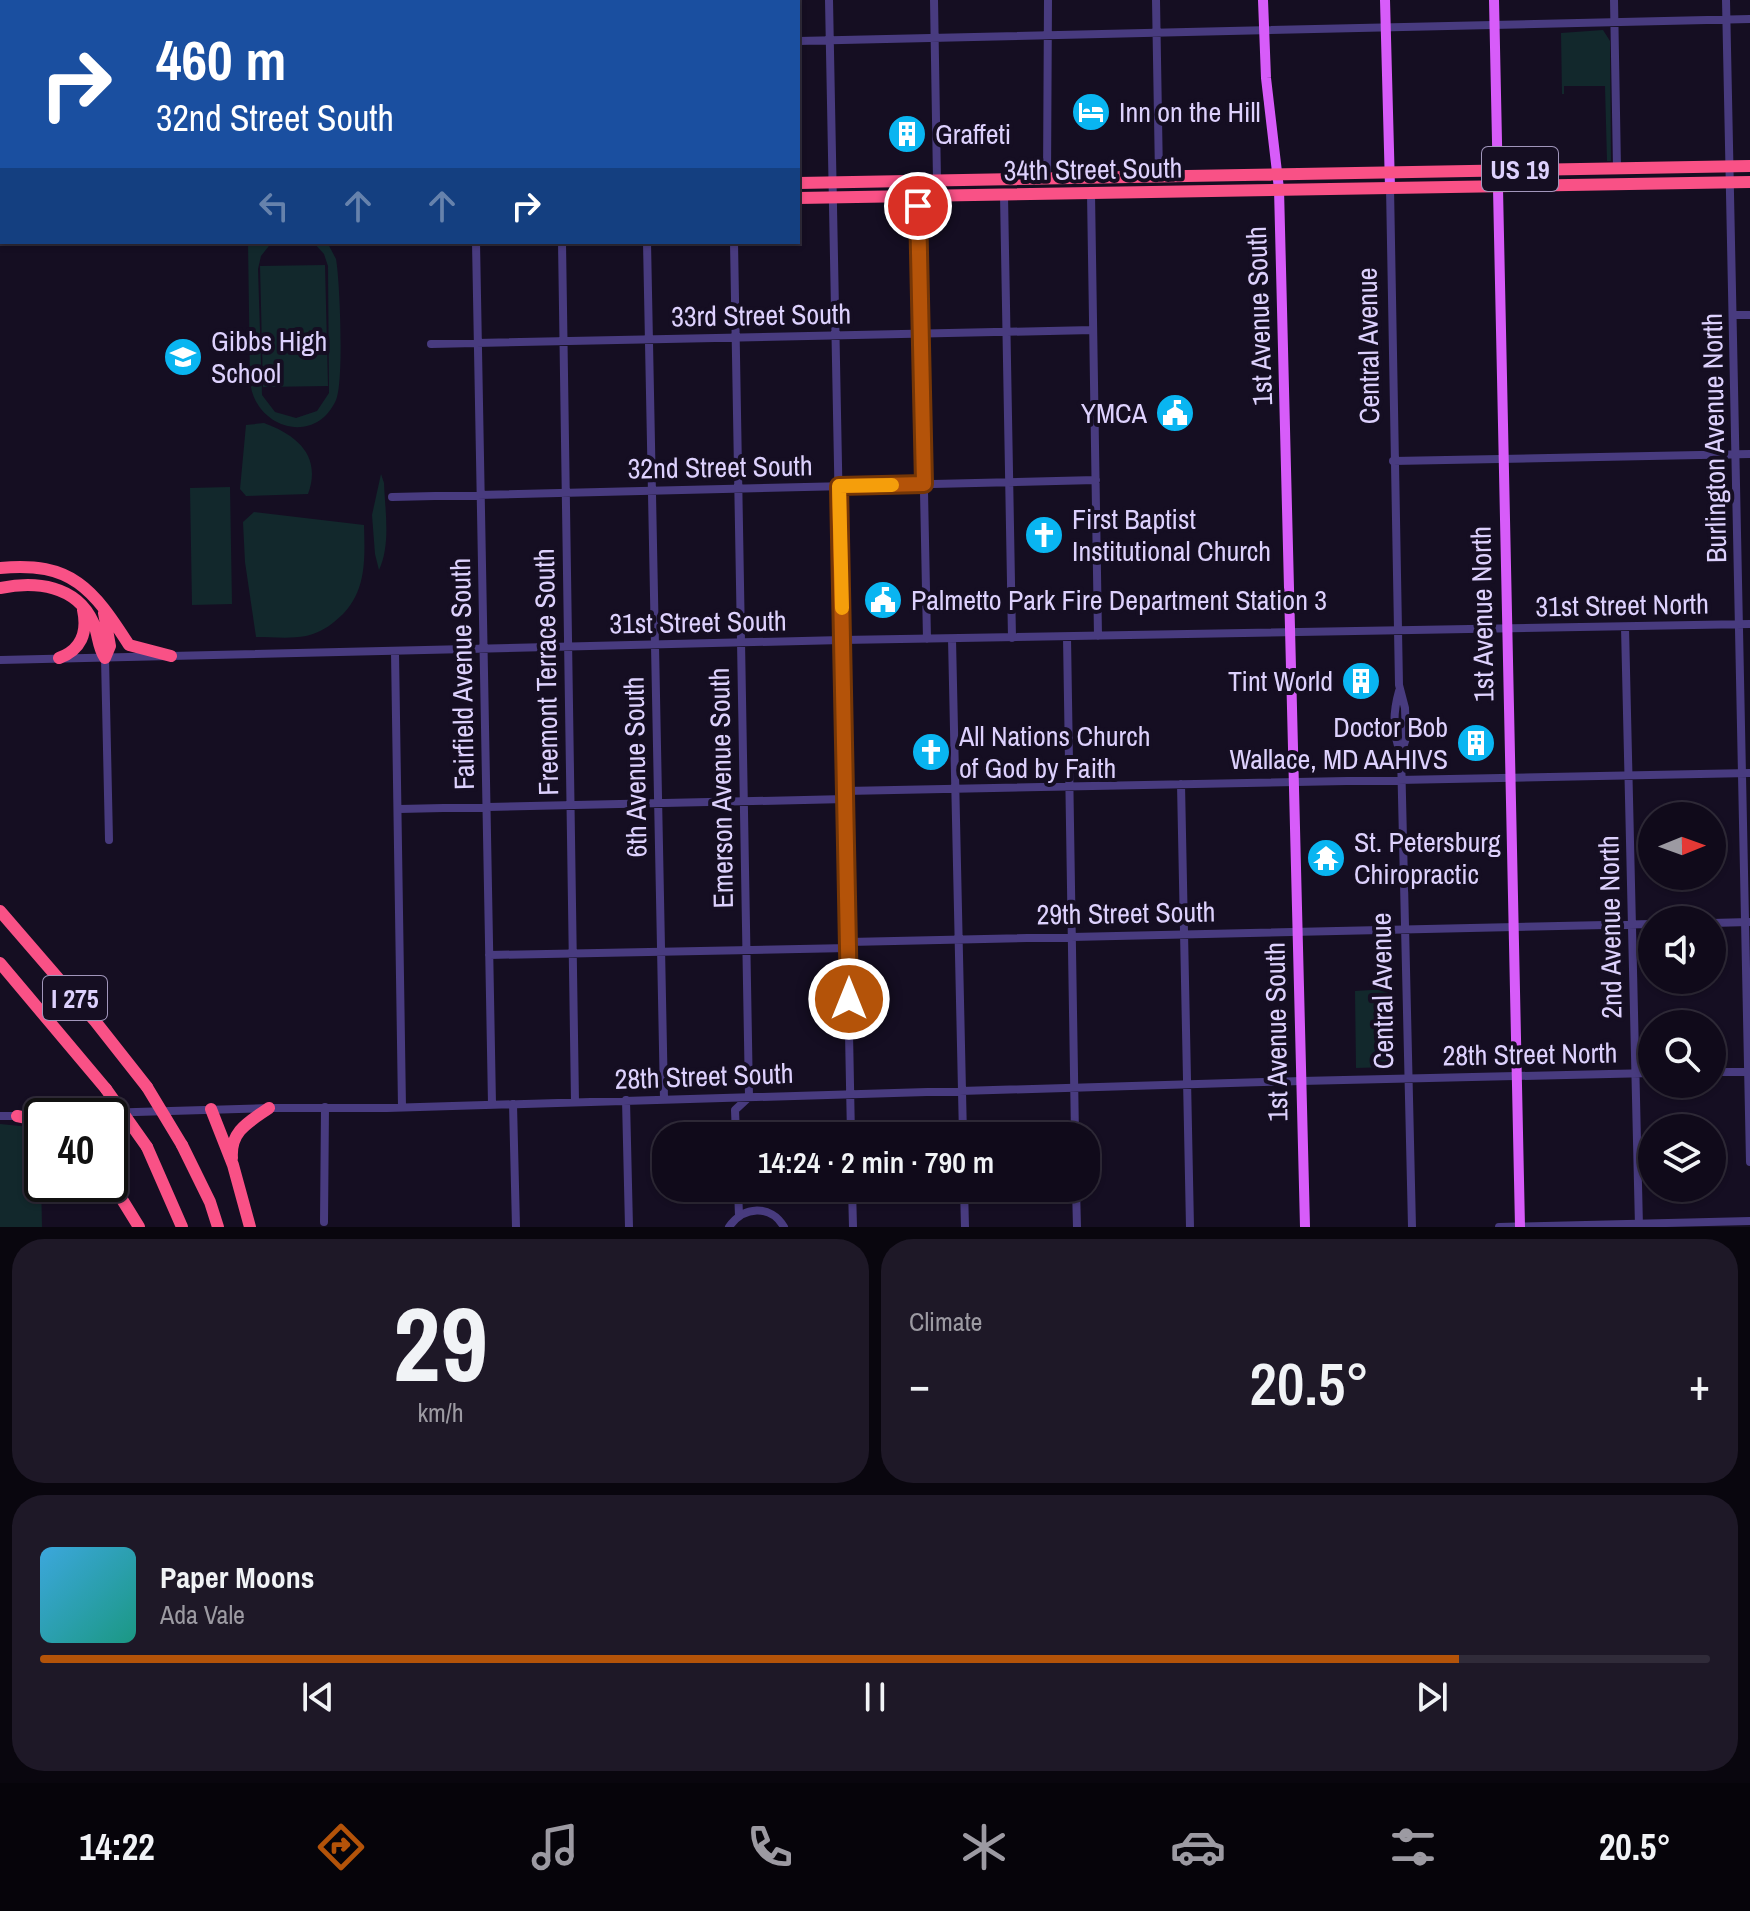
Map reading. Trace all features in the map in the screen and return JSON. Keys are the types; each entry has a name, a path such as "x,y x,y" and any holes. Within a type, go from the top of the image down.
{"highway":[{"name":"US 19","path":"1389,172 1750,166"},
{"path":"1607,185 1619,175 1651,168"},
{"name":"34th Street South","path":"800,183 1389,172"},
{"path":"1183,191 1188,184 1221,184 1224,174"},
{"path":"1091,193 1100,186 1145,185 1154,176"},
{"path":"987,195 996,189 1035,188 1047,178"},
{"name":"US 19","path":"1390,187 1750,182"},
{"name":"34th Street South","path":"800,198 1390,187"},
{"path":"0,568 31,567 67,575 101,603 129,645 171,656"},
{"path":"0,588 22,584 45,586 67,593 91,618 105,658"},
{"path":"101,603 110,635 105,658"},
{"path":"59,658 74,652 82,640 86,623 83,610"},
{"name":"I 275","path":"0,911 147,1087 182,1145 210,1202 218,1227"},
{"name":"I 275","path":"0,963 106,1089 147,1147 182,1227"},
{"path":"233,1165 235,1136 242,1126 269,1108"},
{"path":"211,1109 233,1165 250,1227"},
{"path":"17,1116 24,1117"},
{"path":"124,1202 139,1227"}],"main road":[{"name":"1st Avenue South","path":"1263,0 1270,128 1279,189 1305,1227"},
{"name":"Central Avenue","path":"1385,0 1390,187"},
{"name":"1st Avenue North","path":"1494,0 1520,1227"}],"street":[{"path":"829,0 850,1122"},
{"path":"934,0 937,180"},
{"path":"1047,178 1048,0"},
{"path":"1154,176 1156,0"},
{"path":"1614,0 1617,168"},
{"name":"Burlington Avenue North","path":"1726,0 1737,455 1745,624 1750,1162"},
{"path":"800,41 1750,19"},
{"name":"Central Avenue","path":"1390,187 1399,691 1405,708 1406,738 1401,754 1412,1227"},
{"path":"1091,193 1098,636"},
{"path":"1004,195 1012,638"},
{"path":"918,196 927,639"},
{"name":"Fairfield Avenue South","path":"476,244 492,1104"},
{"name":"Freemont Terrace South","path":"562,244 575,1102"},
{"name":"6th Avenue South","path":"647,244 664,1099"},
{"name":"Emerson Avenue South","path":"734,244 749,1097 735,1110 735,1122"},
{"path":"1734,315 1750,315"},
{"name":"33rd Street South","path":"431,344 1093,330"},
{"path":"1393,461 1750,454"},
{"name":"32nd Street South","path":"392,497 1096,480"},
{"name":"31st Street North","path":"1398,631 1745,624"},
{"name":"2nd Avenue North","path":"1625,627 1639,1225"},
{"name":"31st Street South","path":"0,660 842,640 1398,631"},
{"path":"1067,637 1075,1122"},
{"path":"952,639 963,1122"},
{"path":"395,652 402,1107"},
{"path":"105,658 109,840"},
{"path":"399,809 658,804 955,789 1746,773"},
{"path":"1181,784 1190,1227"},
{"path":"1726,923 1748,922"},
{"name":"29th Street South","path":"489,955 746,950 959,939 1638,924"},
{"path":"1726,1072 1749,1072"},
{"name":"28th Street North","path":"1408,1078 1636,1074"},
{"name":"28th Street South","path":"128,1113 1408,1078"},
{"path":"626,1100 629,1227"},
{"path":"513,1104 516,1227"},
{"path":"324,1222 325,1107"},
{"name":"28th Street South","path":"0,1116 24,1116"},
{"path":"738,1202 739,1216"},
{"path":"852,1202 853,1227"},
{"path":"964,1202 965,1227"},
{"path":"1076,1202 1077,1227"},
{"path":"729,1227 739,1216 753,1210 773,1215 784,1227"},
{"path":"1499,1227 1750,1221"}],"green space":[{"path":"1603,30 1610,41 1611,161 1607,161 1605,86 1564,86 1562,94 1561,33"},
{"path":"248,244 270,244 261,256 258,269 262,395 275,412 296,418 317,411 329,393 328,266 324,254 315,244 328,244 336,259 339,288 340,373 336,400 326,415 314,423 301,427 287,426 273,420 262,410 254,397 250,381"},
{"path":"325,265 328,386 263,387 260,266"},
{"path":"264,423 287,434 304,449 312,469 308,494 246,496 240,489 246,425"},
{"path":"381,474 386,527 385,549 379,570 372,515"},
{"path":"230,487 232,604 192,605 190,488"},
{"path":"254,512 364,525 364,565 353,602 328,626 314,634 287,638 256,637 245,562 243,522"},
{"path":"1388,989 1389,1067 1356,1068 1355,991"},
{"path":"0,1124 24,1126 24,1202 41,1202 42,1227 0,1227"}],"slow traffic":[{"path":"842,608 839,486 892,485"}],"place":[{"name":"Inn on the Hill","path":"1091,112"},
{"name":"Graffeti","path":"907,134"},
{"name":"Gibbs High School","path":"183,357"},
{"name":"YMCA","path":"1175,413"},
{"name":"First Baptist Institutional Church","path":"1044,535"},
{"name":"Palmetto Park Fire Department Station 3","path":"883,600"},
{"name":"Tint World","path":"1361,681"},
{"name":"Doctor Bob Wallace, MD AAHIVS","path":"1476,743"},
{"name":"All Nations Church of God by Faith","path":"931,752"},
{"name":"St. Petersburg Chiropractic","path":"1326,858"}],"route":[{"path":"849,999 839,486 924,484 918,206"}]}
